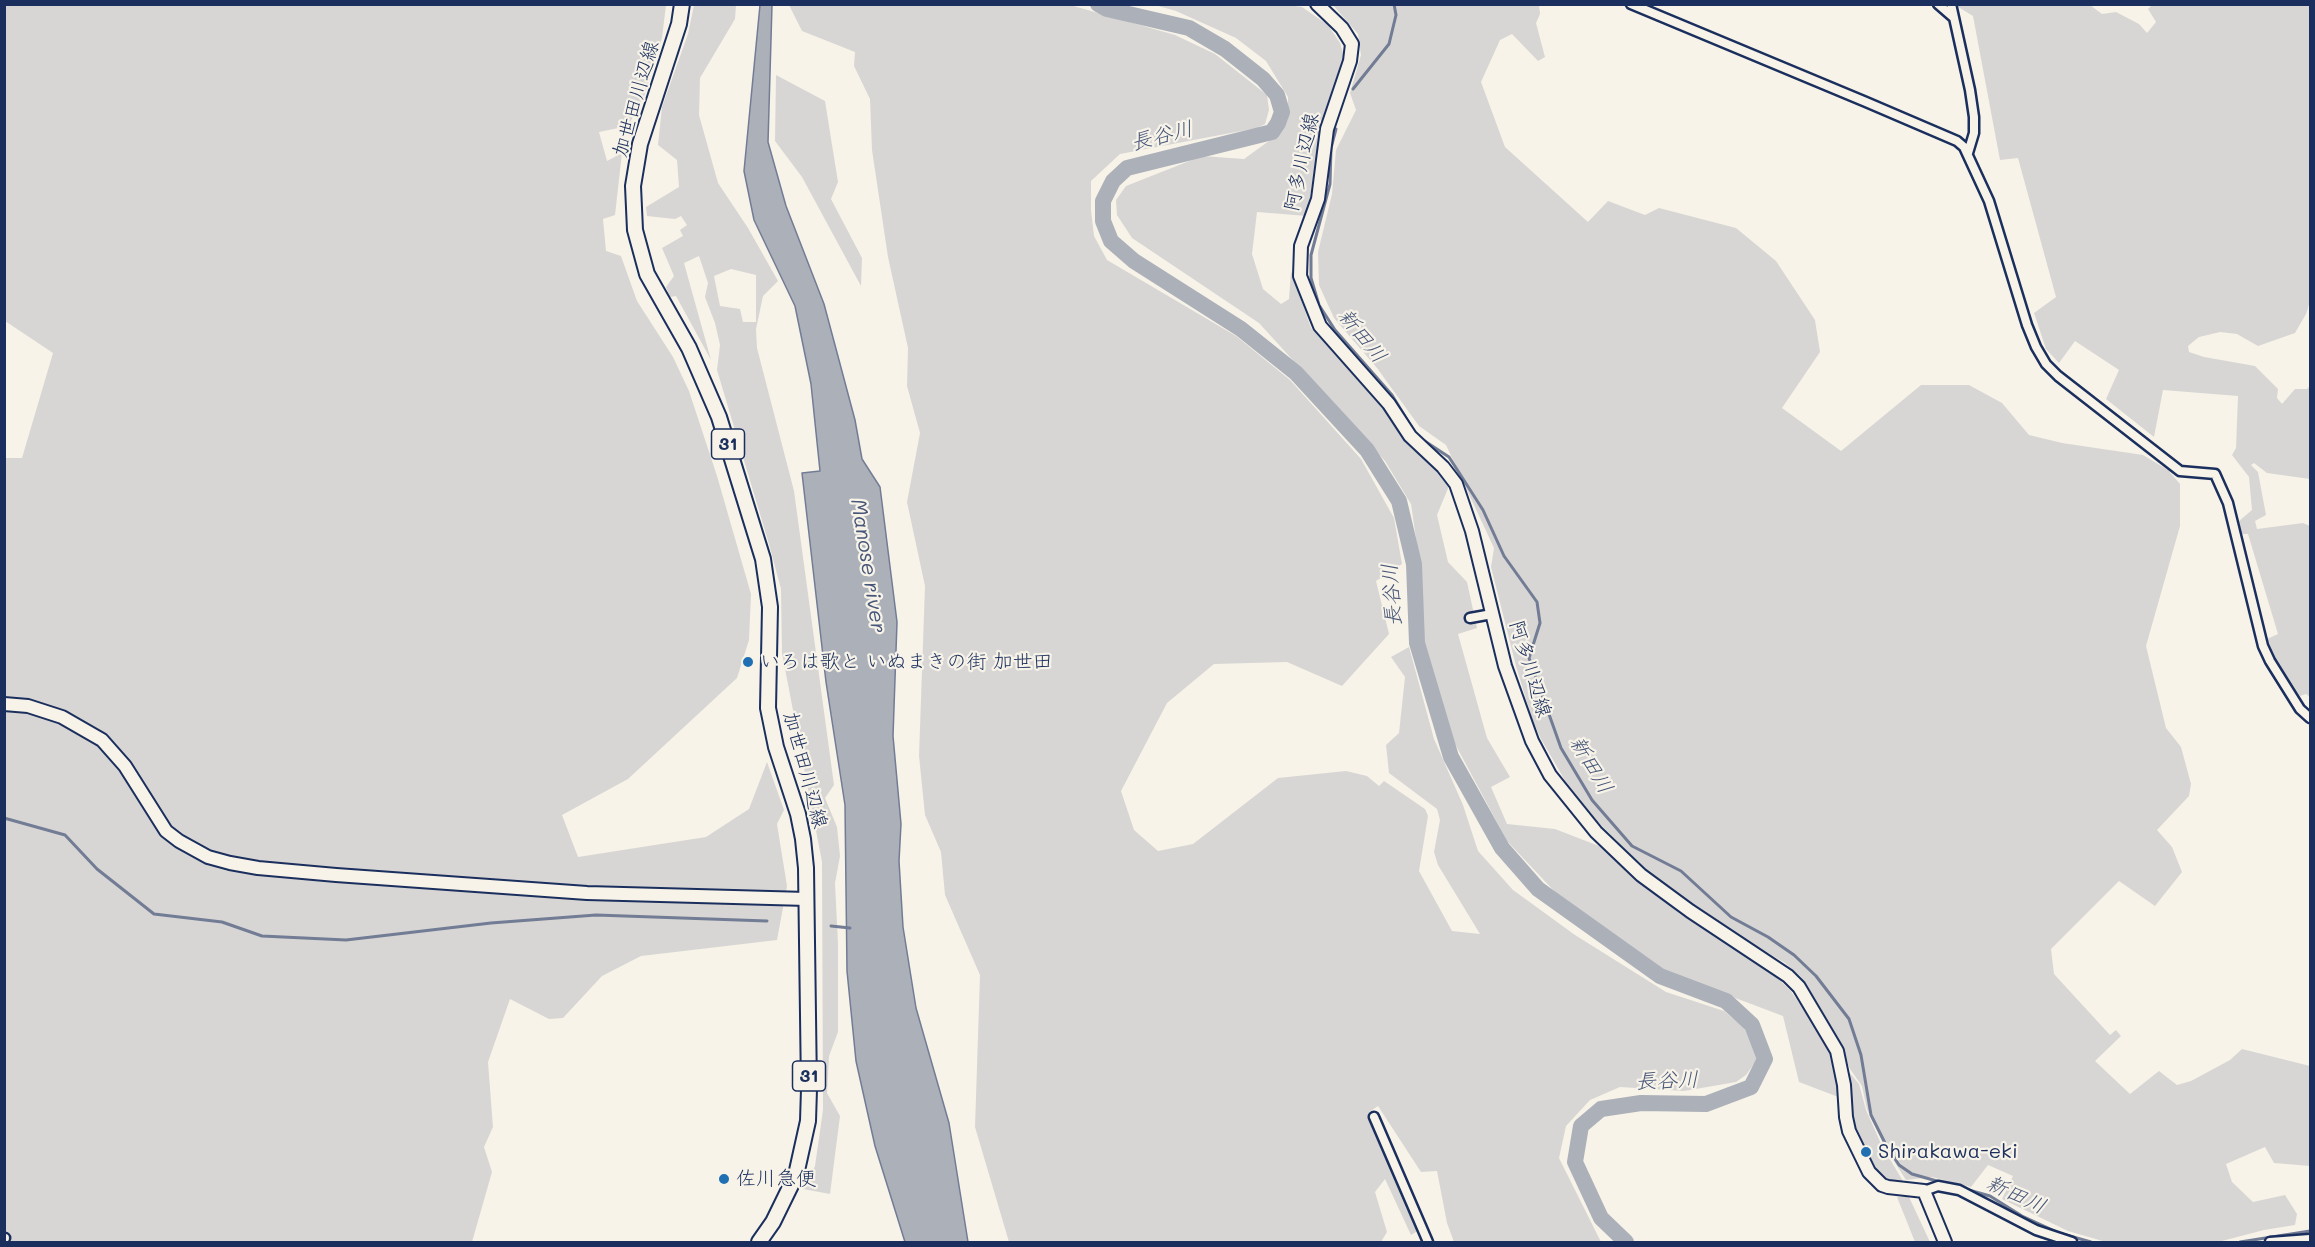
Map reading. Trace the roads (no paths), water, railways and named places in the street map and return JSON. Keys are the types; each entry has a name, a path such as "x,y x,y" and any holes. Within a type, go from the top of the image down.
{"main road":[{"name":"加世田川辺線","path":"682,4 678,24 640,144 633,186 635,230 647,274 689,348 719,417 763,559 770,607 768,708 777,747 798,814 803,839 807,899 808,1121 796,1175 773,1222 759,1242"},
{"name":"阿多川辺線","path":"1317,4 1342,28 1352,44 1350,61 1327,129 1318,199 1301,246 1299,264 1304,290 1320,326 1389,404 1410,436 1443,466 1456,484 1472,531 1505,666 1541,760 1559,788 1596,832 1641,875 1793,981 1837,1051 1844,1085 1849,1131 1869,1172 1882,1185 1924,1191"},
{"path":"4,704 28,706 62,717 102,740 125,766 166,831 208,857 230,863 258,868 336,875 587,893 807,899"},
{"path":"1924,1191 1944,1242"}],"street":[{"path":"1631,4 1957,141 1968,153 1989,201 2027,325 2046,364 2058,376 2180,471 2216,474 2228,502 2263,646 2300,709 2310,718"},
{"path":"1938,4 1954,17"},
{"path":"1951,4 1971,90 1974,133 1968,153"},
{"path":"1470,618 1492,614"},
{"path":"1374,1117 1428,1242"},
{"path":"1924,1191 1938,1186 1959,1190 2036,1230 2072,1242"},
{"path":"2270,1242 2310,1239"}],"water":[{"name":"Manose river","path":"760,5 772,5 768,142 786,206 824,304 855,420 862,459 880,487 897,622 893,736 901,824 899,861 903,927 916,1008 949,1123 968,1242 905,1242 875,1146 856,1061 847,971 845,805 826,682 802,473 820,471 811,384 795,306 754,220 744,171"}],"waterway":[{"name":"長谷川","path":"1098,4 1107,9 1189,28 1225,49 1263,79 1277,95 1282,112 1272,132 1127,168 1113,181 1103,201 1103,221 1111,241 1134,261 1241,329 1296,373 1367,450 1399,501 1414,564 1417,643 1451,757 1502,848 1538,889 1660,976 1726,1001 1752,1025 1765,1059 1751,1087 1706,1104 1641,1103 1601,1109 1581,1126 1575,1162 1601,1218 1626,1242"},
{"name":"新田川","path":"1353,89 1389,44 1396,15 1394,4"},
{"name":"新田川","path":"1336,129 1331,148 1330,184 1311,255 1311,278 1319,305 1335,330 1392,395 1417,436 1449,457 1483,510 1504,556 1537,602 1540,623 1529,658 1561,748 1592,800 1632,846 1681,871 1731,917 1768,937 1794,955 1816,976 1849,1019 1861,1055 1871,1115 1899,1165 1912,1174 1990,1196 2022,1216 2059,1233 2091,1242"},
{"path":"4,818 65,835 97,869 154,914 222,922 262,936 346,940 491,923 596,915 767,921"},
{"path":"831,926 850,928"},
{"name":"新田川","path":"2240,1242 2310,1231"}],"place":[{"name":"いろは歌と いぬまきの街 加世田","path":"748,662"},
{"name":"Shirakawa-eki","path":"1866,1152"},
{"name":"佐川急便","path":"724,1179"}]}
